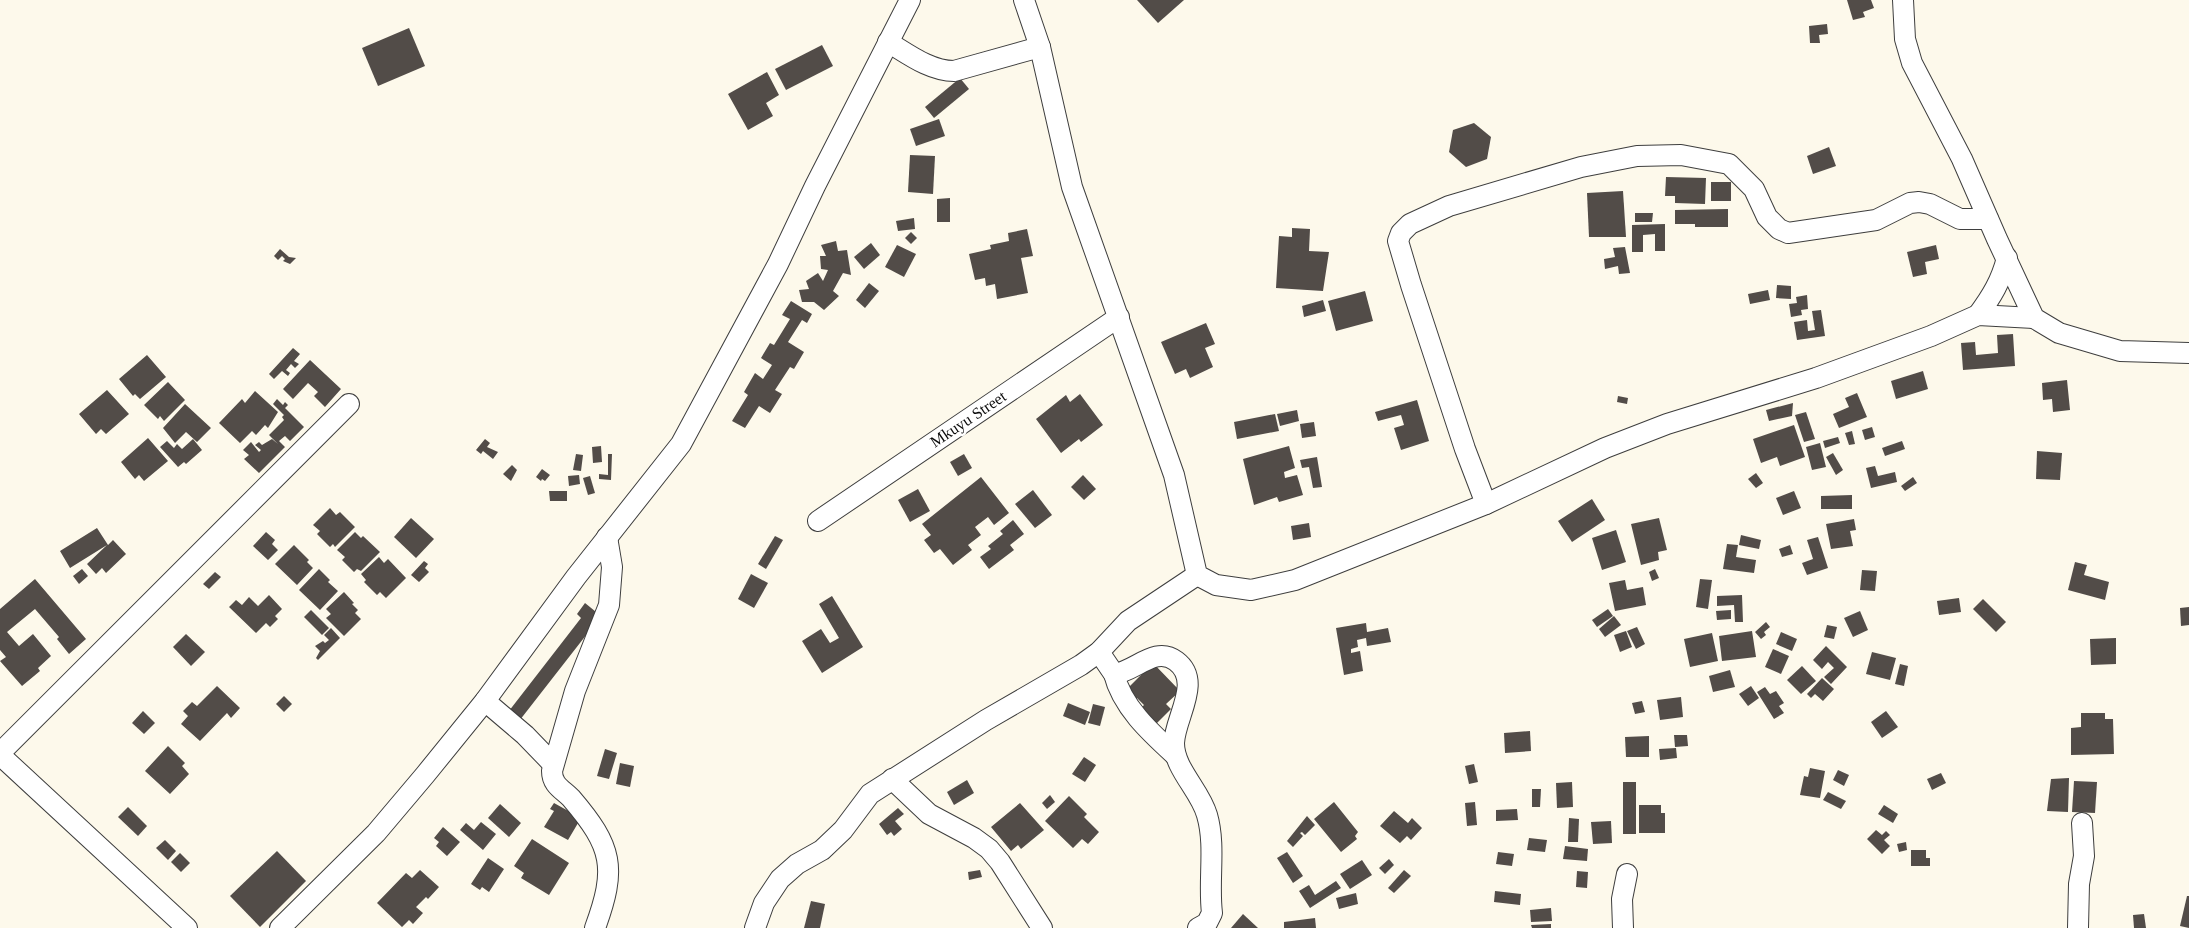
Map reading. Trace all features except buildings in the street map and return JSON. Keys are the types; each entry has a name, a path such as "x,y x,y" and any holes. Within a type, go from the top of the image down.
{"street":[{"path":"280,928 376,832 485,701 607,537 674,454 691,428 778,264 815,186 910,0"},
{"path":"1024,0 1040,47 1072,187 1174,475 1197,575 1216,585 1251,590 1295,580 1486,504 1605,448 1649,431 1816,378 1931,336 1978,315 2034,318 2059,333 2120,351 2189,353"},
{"path":"1903,0 1905,39 1912,63 1962,159 2034,318"},
{"path":"888,42 934,68 947,71 954,71 1040,47"},
{"path":"1486,504 1465,449 1410,285 1398,241 1401,233 1410,224 1449,206 1581,167 1637,156 1681,155 1729,164 1754,189 1767,217 1779,229 1788,232 1876,220 1910,203 1919,202 1930,204 1960,219 1988,219"},
{"path":"1978,315 1999,285 2007,258"},
{"name":"Mkuyu Street","path":"818,521 1119,317"},
{"path":"187,928 0,754 349,404"},
{"path":"595,928 605,901 609,877 609,861 604,846 594,828 553,780 553,764 574,692 609,605 612,567 607,537"},
{"path":"755,928 764,903 780,879 797,864 822,850 843,830 870,794 986,720 1058,679 1099,652 1128,621 1197,575"},
{"path":"1099,652 1114,674 1117,685 1135,714 1156,738 1176,755"},
{"path":"1114,674 1124,673 1156,655 1166,656 1182,668 1188,679 1188,690 1174,742 1176,755 1206,813 1210,828 1212,913 1206,923 1198,928"},
{"path":"485,701 525,734 553,764"},
{"path":"892,779 929,814 974,838 988,849 1000,862 1042,928"},
{"path":"2078,928 2079,884 2084,856 2082,823"},
{"path":"1623,928 1622,899 1627,874"}]}
